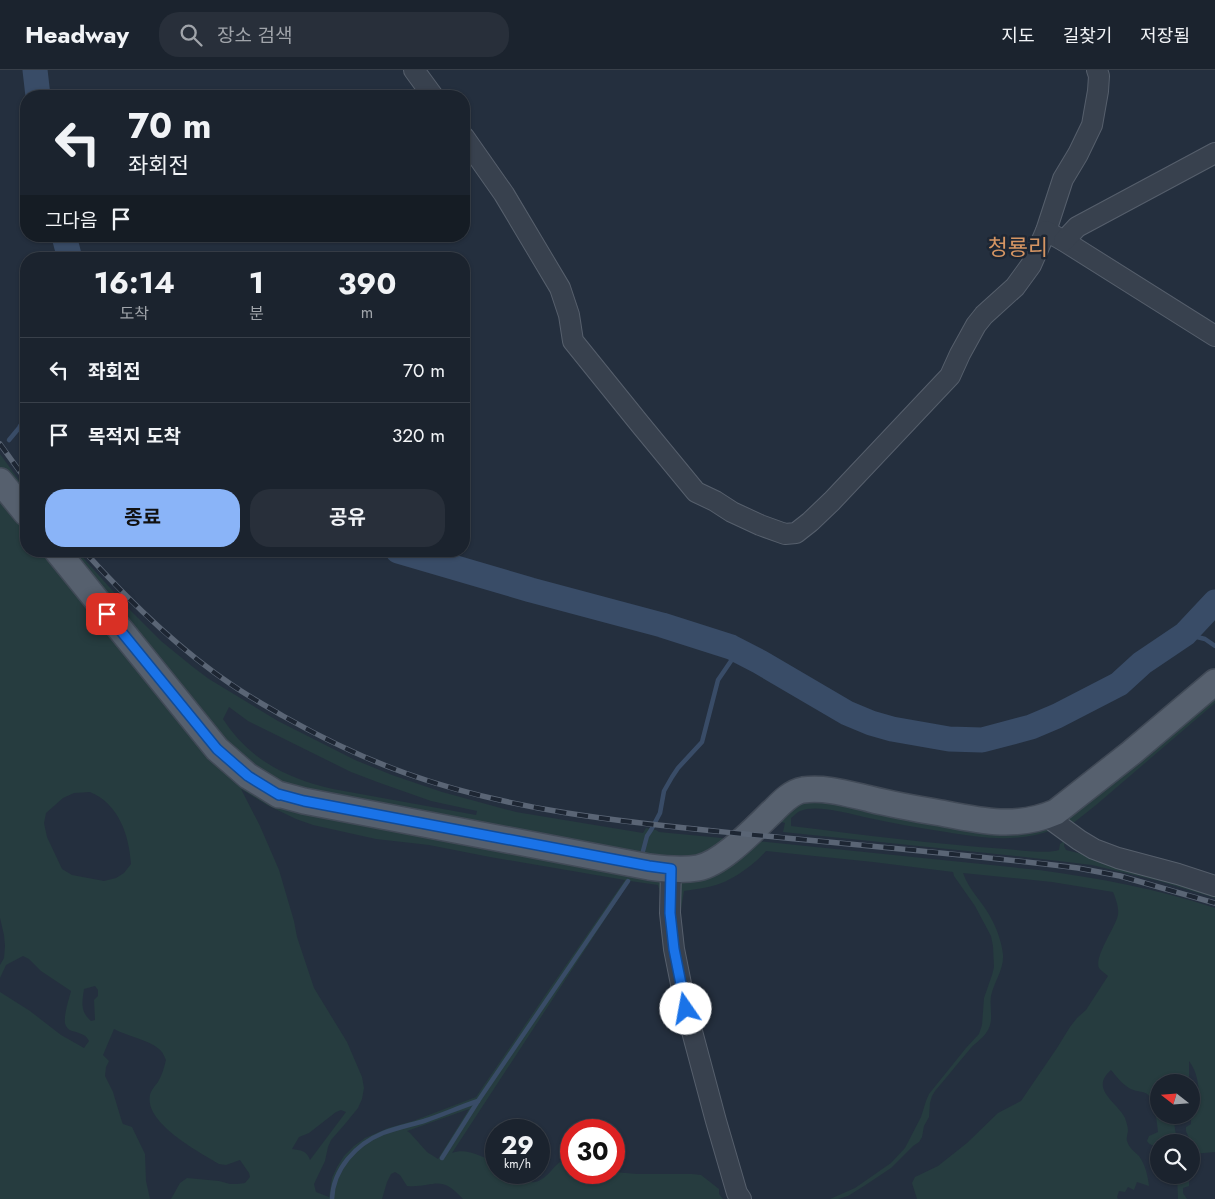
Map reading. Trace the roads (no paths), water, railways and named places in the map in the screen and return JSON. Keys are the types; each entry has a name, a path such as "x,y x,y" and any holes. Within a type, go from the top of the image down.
{"main road":[{"path":"0,481 20,506"},
{"path":"62,557 217,749 248,776 279,795 505,840 671,869 700,868 719,858 734,848 784,799 801,790 832,791 897,806 999,823 1017,822 1046,816 1056,812 1131,753 1215,682"}],"street":[{"path":"414,70 429,90"},
{"path":"470,146 504,194 560,288 569,315 573,341 696,492 760,525 785,534 796,533 810,522 901,426 929,400 950,376 976,325 984,315 1015,288 1031,265 1046,231 1063,179 1092,125 1098,91 1098,70"},
{"path":"1064,241 1077,227 1215,153"},
{"path":"1046,231 1215,336"},
{"path":"1046,816 1094,849 1118,858 1215,886"},
{"path":"671,869 670,913 674,949 716,1121 740,1199"}],"waterway":[{"path":"35,70 37,90"},
{"path":"66,242 68,252"},
{"path":"9,440 20,426"},
{"path":"418,557 531,590 662,625 731,647 847,713 892,729 949,739 982,740 1031,727 1057,716 1119,684 1142,663 1185,634 1215,602"},
{"path":"1185,634 1205,639 1215,646"},
{"path":"643,851 647,836 660,813 664,791 678,768 702,742 718,680 733,658 731,647"},
{"path":"442,1158 478,1101 628,881"},
{"path":"332,1199 333,1188 341,1168 355,1151 364,1144 383,1133 424,1121 478,1101"}],"railway":[{"path":"0,444 20,472"},
{"path":"90,557 118,588 173,640 238,689 283,716 343,747 389,767 445,786 526,806 609,819 1078,868 1120,876 1215,903"}],"district":[{"name":"청룡리","path":"1018,247"}]}
